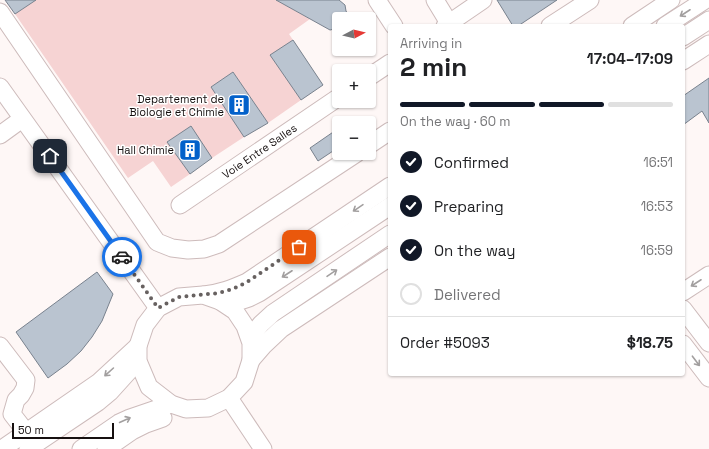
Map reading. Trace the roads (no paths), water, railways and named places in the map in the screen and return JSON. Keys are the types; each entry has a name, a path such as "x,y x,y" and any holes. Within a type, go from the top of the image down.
{"street":[{"path":"435,0 447,24"},
{"path":"448,24 483,0"},
{"path":"553,24 590,0"},
{"path":"635,24 671,0"},
{"path":"668,24 705,0"},
{"path":"382,2 393,24"},
{"path":"0,12 157,242 172,248 188,250 204,249 219,244 346,160"},
{"path":"685,37 709,20"},
{"path":"685,60 709,44"},
{"path":"376,72 388,64"},
{"path":"0,87 158,308"},
{"name":"Voie Entre Salles","path":"180,205 332,103"},
{"path":"0,135 22,118"},
{"path":"376,140 388,132"},
{"path":"28,449 104,397 114,388 138,354 145,325 158,308 179,297 219,293 233,289 247,282 388,187"},
{"path":"220,301 237,302 259,293 388,207"},
{"path":"81,449 119,423 130,418 179,406 208,408 229,398 244,382 251,360 251,343 253,334 261,324 273,313 388,235"},
{"path":"251,360 281,329 388,258"},
{"path":"685,291 709,275"},
{"path":"203,295 220,301 235,311 246,326 251,343"},
{"path":"685,312 709,343"},
{"path":"0,346 26,380 25,388 21,395 6,415 26,432"},
{"path":"685,347 709,378"},
{"path":"138,354 149,387 179,406"},
{"path":"2,449 138,354"},
{"path":"229,398 263,449"},
{"path":"106,449 132,431 179,406"}],"place":[{"name":"Departement de Biologie et Chimie","path":"239,105"},
{"name":"Hall Chimie","path":"190,150"}]}
